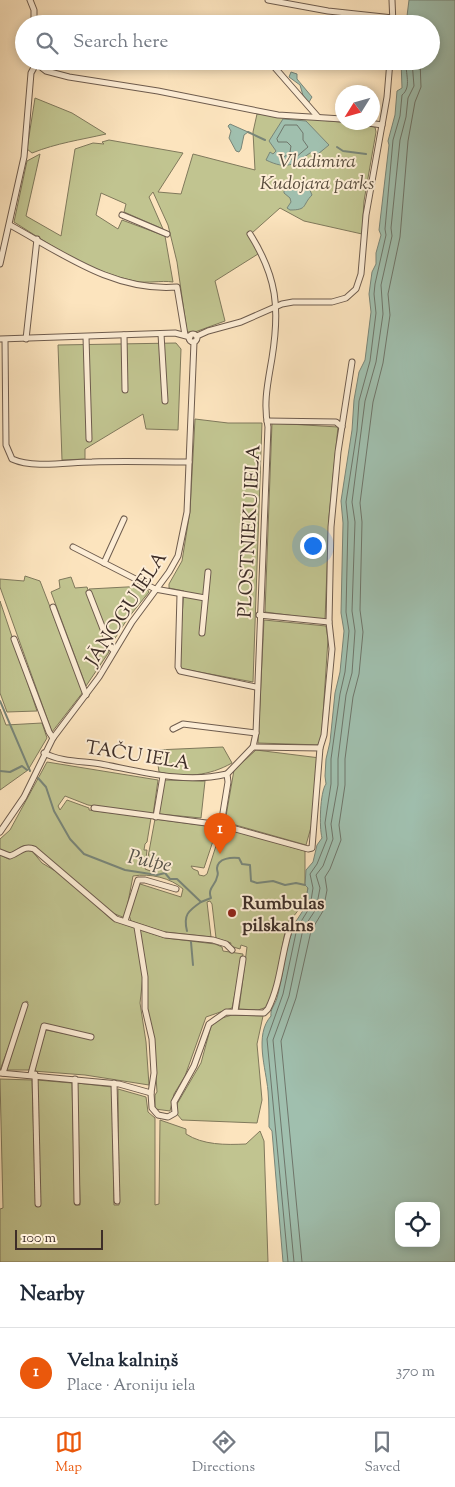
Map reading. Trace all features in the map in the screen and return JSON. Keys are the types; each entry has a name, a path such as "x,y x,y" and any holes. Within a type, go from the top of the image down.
{"street":[{"path":"30,0 32,15"},
{"path":"268,0 354,15"},
{"path":"392,0 393,15"},
{"path":"0,264 24,156 33,70"},
{"path":"45,70 278,116 335,118"},
{"path":"277,70 318,117"},
{"path":"189,462 89,462 60,464 19,462 12,459 6,445 2,340 161,334 187,336 192,334 197,336 293,302 332,302 346,298 356,289 361,274 366,215 382,125 389,70"},
{"path":"122,215 167,234"},
{"path":"10,225 84,268 137,285 177,287 187,336 190,341 194,342"},
{"name":"PLOSTNIEKU IELA","path":"250,234 270,270 275,292 273,352 264,411 267,421 256,687 256,733 253,747"},
{"path":"26,339 37,240"},
{"path":"161,334 165,401"},
{"path":"124,335 125,390"},
{"name":"JĀŅOGU IELA","path":"0,832 24,796 53,738 86,695 155,589 174,565 183,536 187,512 194,342 197,340 197,336"},
{"path":"86,337 89,439"},
{"path":"94,808 221,825 308,849 314,844 320,748 324,735 332,649 329,622 331,527 342,427 352,362"},
{"path":"267,421 336,422 342,427"},
{"path":"104,563 124,519"},
{"path":"73,547 155,589 180,595 206,598"},
{"path":"202,633 208,572"},
{"path":"89,593 110,646 114,651"},
{"path":"180,595 178,665 180,671 256,687"},
{"path":"53,607 86,695"},
{"path":"259,615 329,622"},
{"path":"14,638 53,738"},
{"path":"173,729 183,724 256,733"},
{"path":"221,825 228,782 227,774 253,747 320,748"},
{"name":"TAČU IELA","path":"44,753 132,772 163,776 198,779 227,774"},
{"path":"156,817 163,776"},
{"path":"0,852 10,856 22,848 34,849 44,860 62,871 108,913 137,927 165,935 213,940 226,944 232,950"},
{"path":"125,921 138,880 145,880 176,889"},
{"path":"137,927 146,977 145,1009 152,1039 154,1073 151,1093 154,1112 164,1116 173,1115 174,1102 194,1066 208,1024 226,1012 264,1013 268,1008 281,973 285,946 292,922"},
{"path":"235,1011 243,960"},
{"path":"25,1005 1,1073 33,1074 114,1083 151,1093"},
{"path":"38,1204 33,1074 44,1026 91,1037"},
{"path":"75,1079 78,1202"},
{"path":"114,1083 117,1202"}],"green space":[{"path":"35,98 72,113 106,134 60,144 32,153 27,149"},
{"name":"Vladimira Kudojara parks","path":"257,114 335,121 335,130 376,130 376,132 364,201 362,234 304,221 280,208 252,233 258,254 215,281 225,321 195,332 187,332 177,262 168,225 153,192 149,197 163,229 124,212 126,204 101,193 96,215 118,229 122,220 165,236 173,282 140,282 102,271 72,257 14,222 27,161 40,154 26,216 61,236 75,149 93,143 104,144 102,142 109,140 183,153 158,192 181,194 193,154 255,170 253,132"},
{"path":"176,343 181,349 178,430 146,429 143,414 85,449 85,459 62,460 58,345"},
{"path":"195,419 228,423 262,423 253,682 183,669 178,665 184,591 169,588 169,584 182,561 190,511"},
{"path":"272,423 338,427 329,517 325,620 265,612"},
{"path":"25,576 40,581 83,692 52,732 0,587 0,579 24,581"},
{"path":"71,577 75,588 87,587 109,652 86,686 51,592 60,588 59,580"},
{"path":"145,586 149,592 128,618 110,646 89,589"},
{"path":"0,601 37,711 7,712 0,693"},
{"path":"264,620 326,626 328,639 321,745 258,743"},
{"path":"0,709 6,725 42,723 47,738 28,770 0,790"},
{"path":"223,747 232,763 215,771 197,775 159,772 156,750"},
{"path":"256,750 320,758 317,806 306,845 225,822 234,770"},
{"path":"47,762 158,780 153,815 88,805 65,796 58,806 60,810 67,800 89,808 89,810 151,818 144,850 147,850 145,869 156,873 161,860 148,857 155,819 215,827 217,829 204,868 191,866 198,871 199,875 204,876 207,874 222,827 305,851 305,885 308,888 305,904 302,901 300,908 286,926 276,983 267,1007 258,1010 239,1009 247,947 241,945 240,949 230,946 231,943 216,938 210,901 207,902 211,937 164,932 131,921 129,915 137,883 181,897 183,889 173,882 153,876 133,876 125,918 110,912 34,846 23,846 9,854 0,850 0,839 10,830"},
{"path":"163,780 205,781 201,818 159,814"},
{"path":"25,850 32,851 42,863 62,875 112,920 135,928 143,976 140,1003 146,1042 149,1085 85,1075 33,1071 46,1030 93,1039 93,1036 43,1024 29,1070 6,1070 28,1002 26,1001 0,1070 0,855 9,859"},
{"path":"140,930 166,938 215,944 222,947 223,951 243,954 232,1008 206,1017 185,1076 174,1094 170,1111 155,1109 155,1095 157,1092 154,1044 147,1006 146,969"},
{"path":"232,1015 263,1016 257,1044 262,1100 257,1123 182,1120 177,1114 177,1104 201,1063 211,1026 222,1018"},
{"path":"0,1079 32,1080 36,1206 40,1206 37,1080 72,1083 75,1205 80,1205 77,1083 112,1087 114,1205 119,1205 118,1089 146,1097 148,1112 155,1118 155,1205 159,1204 160,1120 186,1129 186,1134 193,1138 214,1144 246,1144 260,1131 264,1141 268,1262 0,1262 0,1209 3,1208"}],"water":[{"path":"409,0 455,0 455,1262 283,1262 262,1042 263,1032 277,998 292,932 291,929 304,909 308,888 305,885 306,870 313,862 317,845 322,838 321,802 326,784 326,759 330,742 335,693 340,672 344,631 341,613 343,523 341,501 352,430 354,400 359,372 365,360 371,312 369,294 381,235 379,230 388,141 395,115 397,91 402,88 401,70 440,70 440,15 407,15"},
{"path":"291,72 297,74 297,79 312,97 309,102 304,99 300,85 289,77"},
{"path":"283,119 306,121 329,145 318,154 310,153 290,165 279,165 266,160 270,152 273,154 276,151 269,141"},
{"path":"230,124 248,132 244,135 239,152 236,151 229,138 231,131 228,126"},
{"path":"296,186 309,188 312,195 302,208 290,210 287,208 291,202 290,198 284,193 284,189"}],"waterway":[{"path":"248,132 265,140"},
{"path":"337,147 343,151 366,154"},
{"path":"0,701 30,771"},
{"path":"0,771 10,772 22,766 27,770"},
{"name":"Pulpe","path":"38,778 46,787 54,811 70,839 84,854 125,870 157,875 165,873 170,879 177,879 201,902 211,898 210,892 218,875 218,865 223,860 229,858 239,858 242,864 250,865 251,881 257,883 273,881 285,885 296,883 305,885"},
{"path":"187,931 186,917 201,902"},
{"path":"191,942 193,965"}],"place":[{"name":"Velna kalniņš","path":"220,854"},
{"name":"Rumbulas pilskalns","path":"232,913"}]}
